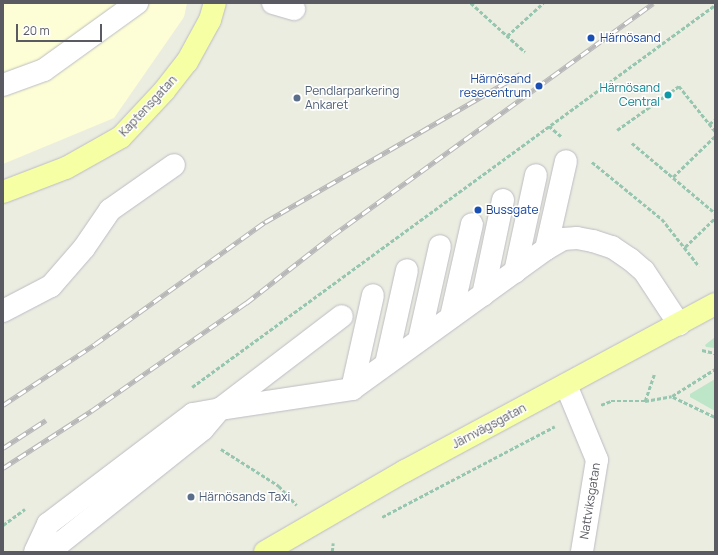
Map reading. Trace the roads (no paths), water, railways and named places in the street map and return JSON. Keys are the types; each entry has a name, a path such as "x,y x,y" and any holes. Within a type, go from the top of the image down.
{"main road":[{"name":"Kaptensgatan","path":"3,192 66,168 121,137 164,91 187,62 207,26 215,3"},
{"name":"Järnvägsgatan","path":"265,552 405,471 715,304"}],"street":[{"path":"3,85 44,70 136,3"},
{"path":"273,3 294,9"},
{"path":"546,249 567,151"},
{"path":"3,311 50,286 84,248 110,210 174,165"},
{"path":"515,272 536,175"},
{"path":"483,294 503,200"},
{"path":"451,318 472,224"},
{"path":"35,552 48,524 194,414 352,389 546,249 563,239 577,238 612,247 644,271 679,324"},
{"path":"419,340 440,246"},
{"path":"386,364 407,270"},
{"path":"352,389 373,296"},
{"path":"49,552 203,429 220,409 342,316"},
{"name":"Nattviksgatan","path":"566,385 597,460 582,552"}],"railway":[{"path":"3,468 91,411 246,303 333,235 653,3"},
{"path":"3,405 95,344 265,222 520,74"},
{"path":"3,448 46,420"}],"place":[{"name":"Härnösand","path":"591,38"},
{"name":"Härnösand resecentrum","path":"539,86"},
{"name":"Härnösand Central","path":"668,95"},
{"name":"Pendlarparkering Ankaret","path":"297,98"},
{"name":"Bussgate","path":"478,210"},
{"name":"Härnösands Taxi","path":"191,497"}]}
